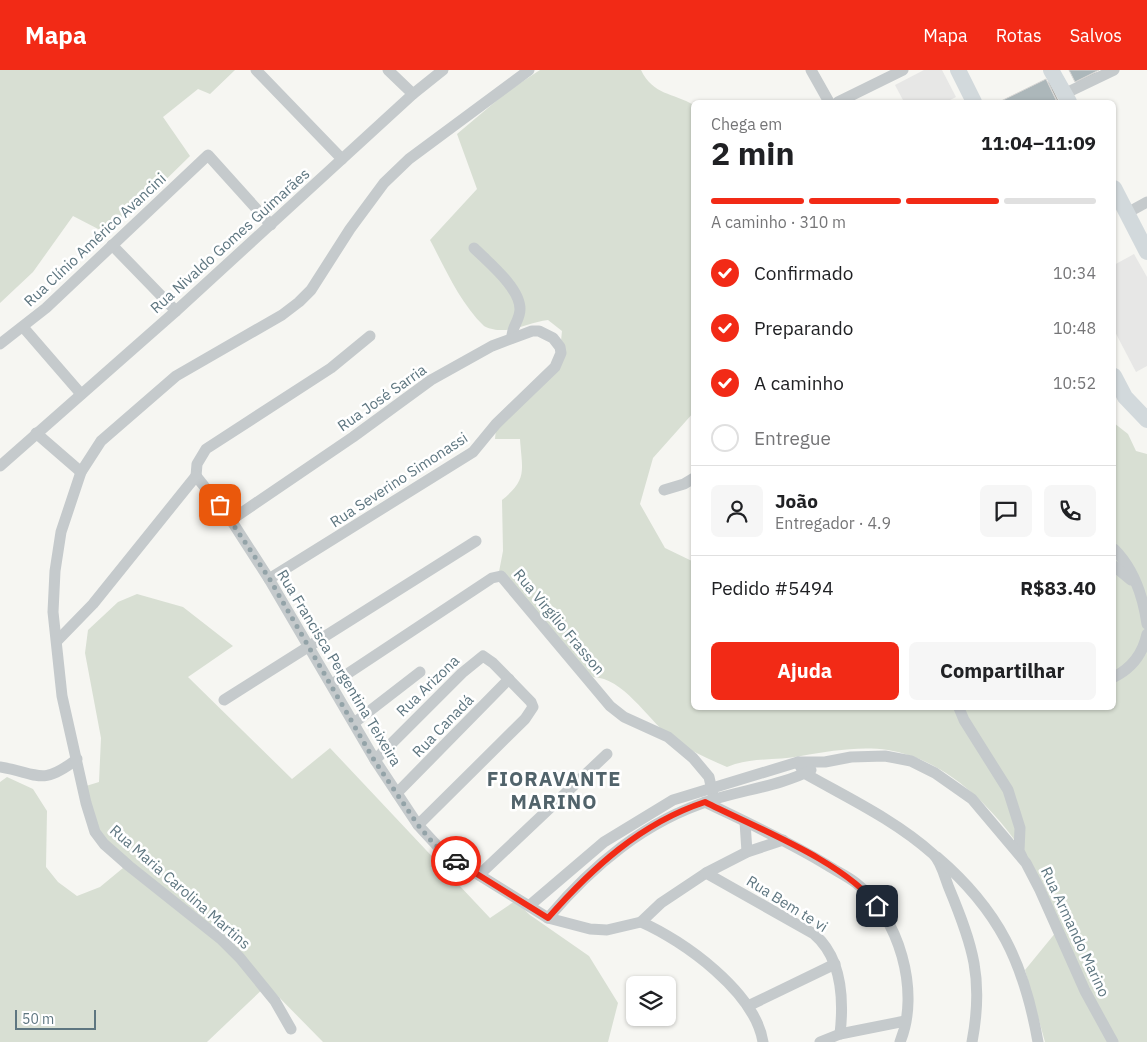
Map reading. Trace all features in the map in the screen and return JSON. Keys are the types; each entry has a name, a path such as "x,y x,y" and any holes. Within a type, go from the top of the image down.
{"main road":[{"path":"958,70 972,100"},
{"path":"1051,70 1066,98"},
{"path":"1116,192 1147,252"},
{"path":"1116,380 1125,397 1147,420"}],"street":[{"path":"256,70 342,159"},
{"path":"388,70 413,94"},
{"name":"Rua Nivaldo Gomes Guimarães","path":"0,466 176,311 413,94 443,70"},
{"name":"Rua Maria Carolina Martins","path":"291,1030 275,1002 240,958 222,940 104,844 93,826 62,696 56,641 53,612 56,562 62,532 81,472 101,441 166,384 190,367 282,315 299,302 311,290 350,229 384,183 409,159 529,70"},
{"path":"812,70 828,100"},
{"path":"842,100 903,70"},
{"path":"1066,98 1114,70"},
{"name":"Rua Clínio Américo Avancini","path":"0,344 46,308 208,155 271,225"},
{"path":"1127,213 1147,202"},
{"path":"112,245 176,311"},
{"path":"474,248 516,292 520,308 518,321 512,330 512,338"},
{"path":"23,327 82,394"},
{"name":"Rua José Sarria","path":"231,520 354,437 431,380 492,346 512,338 539,331 546,333 558,343"},
{"path":"56,641 88,611 196,476 197,464 206,449 331,368 370,336"},
{"name":"Rua Severino Simonassi","path":"269,578 473,452 496,424 555,366 561,353 558,343"},
{"path":"36,433 81,472"},
{"name":"Rua Francisca Pergentina Teixeira","path":"196,476 231,520 269,578 332,684 374,760 418,825 441,850 479,876 548,918 590,929 622,928 641,922"},
{"path":"664,490 691,479"},
{"path":"224,700 476,541"},
{"path":"1116,552 1137,584 1142,597 1147,624"},
{"path":"1116,568 1137,584"},
{"name":"Rua Virgílio Frasson","path":"332,684 492,578 501,576 610,706 624,717 668,737 704,769 710,796"},
{"path":"1116,675 1137,658 1144,648 1147,634"},
{"name":"Rua Arizona","path":"374,760 462,673 483,656 509,679"},
{"path":"354,723 420,672"},
{"path":"418,825 515,730 534,707 509,679"},
{"name":"Rua Canadá","path":"397,793 509,679"},
{"path":"960,710 964,720 1008,790 1020,828 1019,851 1026,863"},
{"path":"479,876 607,754"},
{"name":"Rua Armando Marino","path":"548,918 577,884 615,851 672,814 710,796 798,762 825,762 851,757 885,756 911,761 936,773 972,799 1026,863 1085,991 1113,1042"},
{"path":"0,767 34,777 43,777 57,773 77,759"},
{"path":"798,762 804,774 878,814 935,855 975,894 1004,933 1022,981 1038,1042"},
{"name":"Rua Armando Marino","path":"529,906 621,830 673,800 710,796 804,774 825,762"},
{"path":"710,796 745,822 783,840 857,883 883,915 894,934 906,964 908,989 905,1021 900,1042"},
{"path":"745,822 747,852"},
{"path":"763,1042 758,1026 748,1006 699,956 641,922 661,903 706,873 747,852 783,840"},
{"path":"935,855 968,934 975,958 978,996 972,1042"},
{"name":"Rua Bem te vi","path":"706,873 814,934 824,943 835,964 840,983 840,1034"},
{"path":"748,1006 835,964"},
{"path":"820,1042 840,1034 905,1021"}],"shaded area":[{"path":"0,70 235,70 210,94 198,89 163,117 190,156 146,199 102,231 73,216 33,272 0,303"},
{"path":"540,70 641,70 651,84 658,89 691,104 691,415 653,458 640,504 665,548 691,561 691,710 1116,710 1116,425 1128,434 1136,451 1147,454 1147,1042 1045,1042 1025,970 1061,926 1025,855 993,814 962,785 927,763 908,755 888,750 866,749 823,752 754,760 727,767 712,761 669,736 624,691 604,679 593,677 498,577 503,551 502,500 520,480 522,466 520,439 495,439 497,418 548,372 560,351 562,331 548,320 505,330 495,330 484,326 460,296 430,240 477,189 457,134 508,91"},
{"path":"924,70 942,70 956,97 950,100 903,100 895,85"},
{"path":"1134,254 1147,277 1147,366 1136,372 1116,334 1116,264"},
{"path":"137,594 183,607 233,646 188,677 292,779 330,748 490,918 515,901 530,915 589,956 618,1003 608,1042 323,1042 267,985 207,1042 0,1042 0,782 7,777 33,789 47,811 46,867 58,882 77,896 100,887 123,868 91,825 86,786 99,782 101,738 85,653 88,630 118,602"}],"building":[{"path":"1069,70 1099,70 1075,82"},
{"path":"1046,79 1056,100 1003,100"}],"way so far":[{"path":"220,505 269,578 332,684 374,760 418,825 434,844 456,861"}],"district":[{"name":"FIORAVANTE MARINO","path":"554,790"}],"route":[{"path":"456,861 548,918 577,884 615,851 672,814 705,802 800,849 857,883 877,906"}]}
